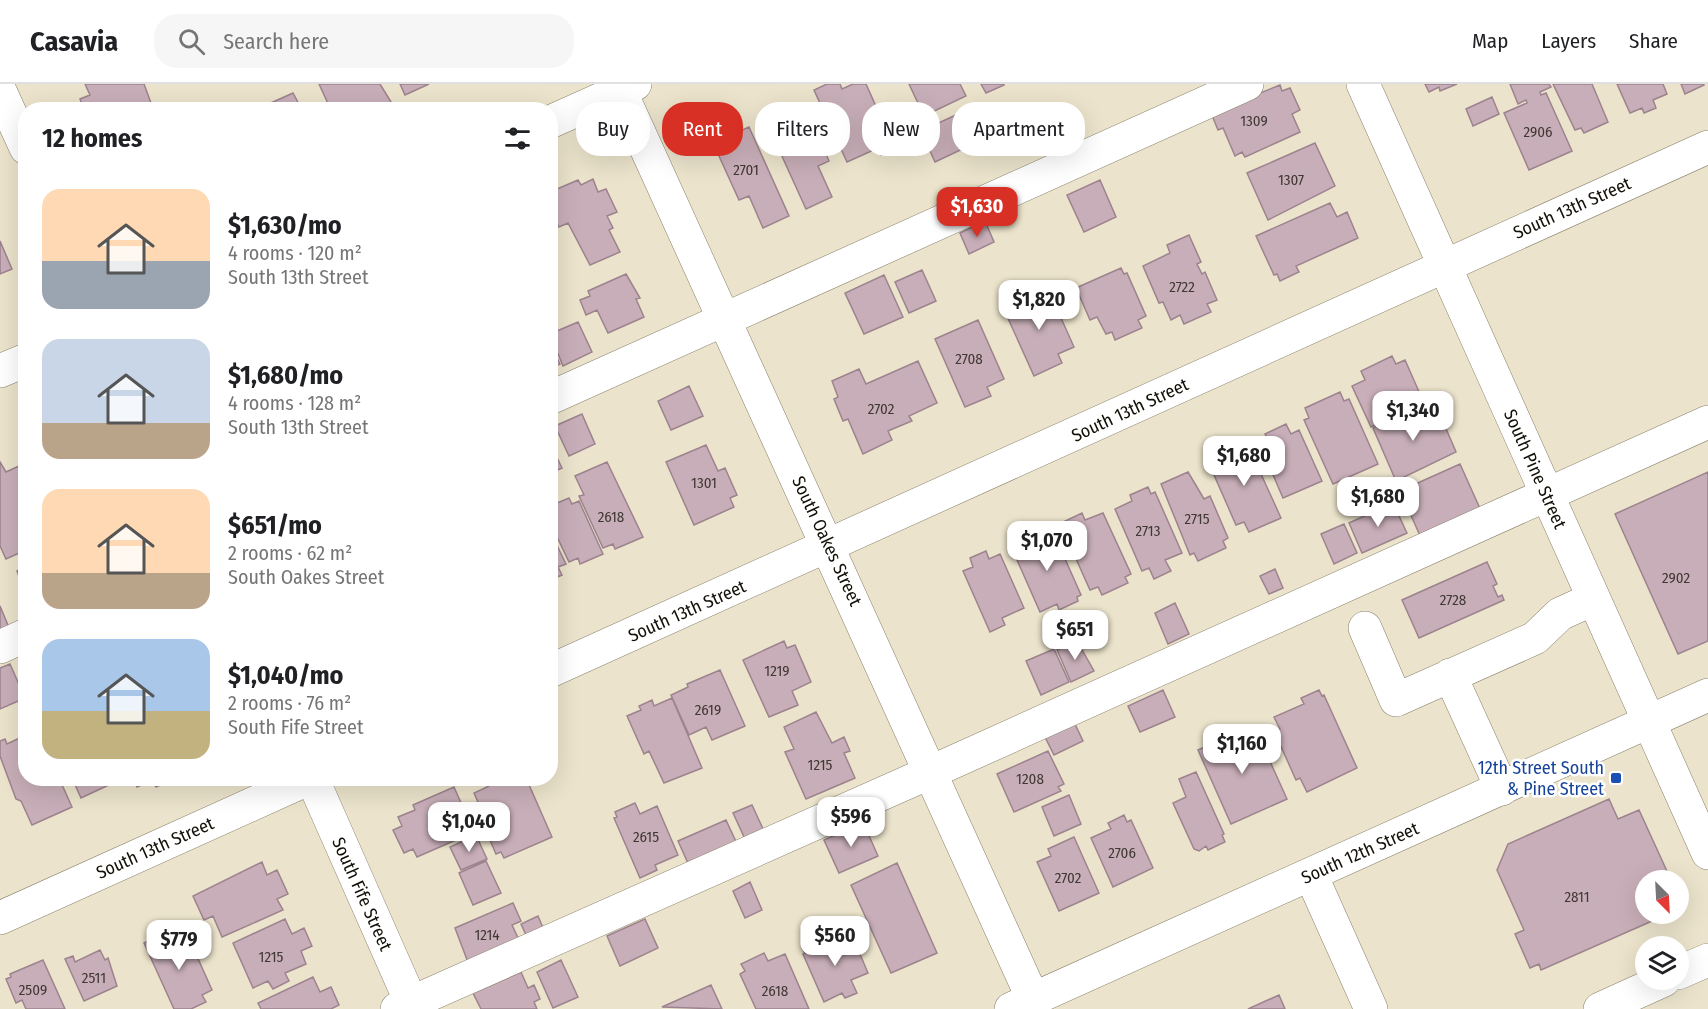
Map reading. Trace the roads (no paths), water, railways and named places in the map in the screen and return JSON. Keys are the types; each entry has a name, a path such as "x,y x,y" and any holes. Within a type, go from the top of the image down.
{"street":[{"path":"558,394 1247,84"},
{"name":"South Pine Street","path":"1363,84 1708,853"},
{"path":"558,118 624,86"},
{"name":"South Oakes Street","path":"624,86 725,320 931,772 1022,1004"},
{"path":"6,91 18,125"},
{"name":"South 13th Street","path":"558,667 830,547 1708,147"},
{"path":"0,371 18,363"},
{"path":"407,1007 1708,422"},
{"path":"1365,628 1396,700 1535,638 1560,614 1593,599"},
{"path":"0,647 18,639"},
{"path":"1450,675 1502,789"},
{"name":"South 12th Street","path":"1022,1004 1708,695"},
{"name":"South 13th Street","path":"0,918 293,786"},
{"name":"South Fife Street","path":"314,786 407,1007"},
{"path":"1311,875 1371,1009"},
{"path":"1689,968 1708,960"},
{"path":"1600,1009 1642,990"}],"place":[{"name":"12th Street South & Pine Street","path":"1616,778"}]}
